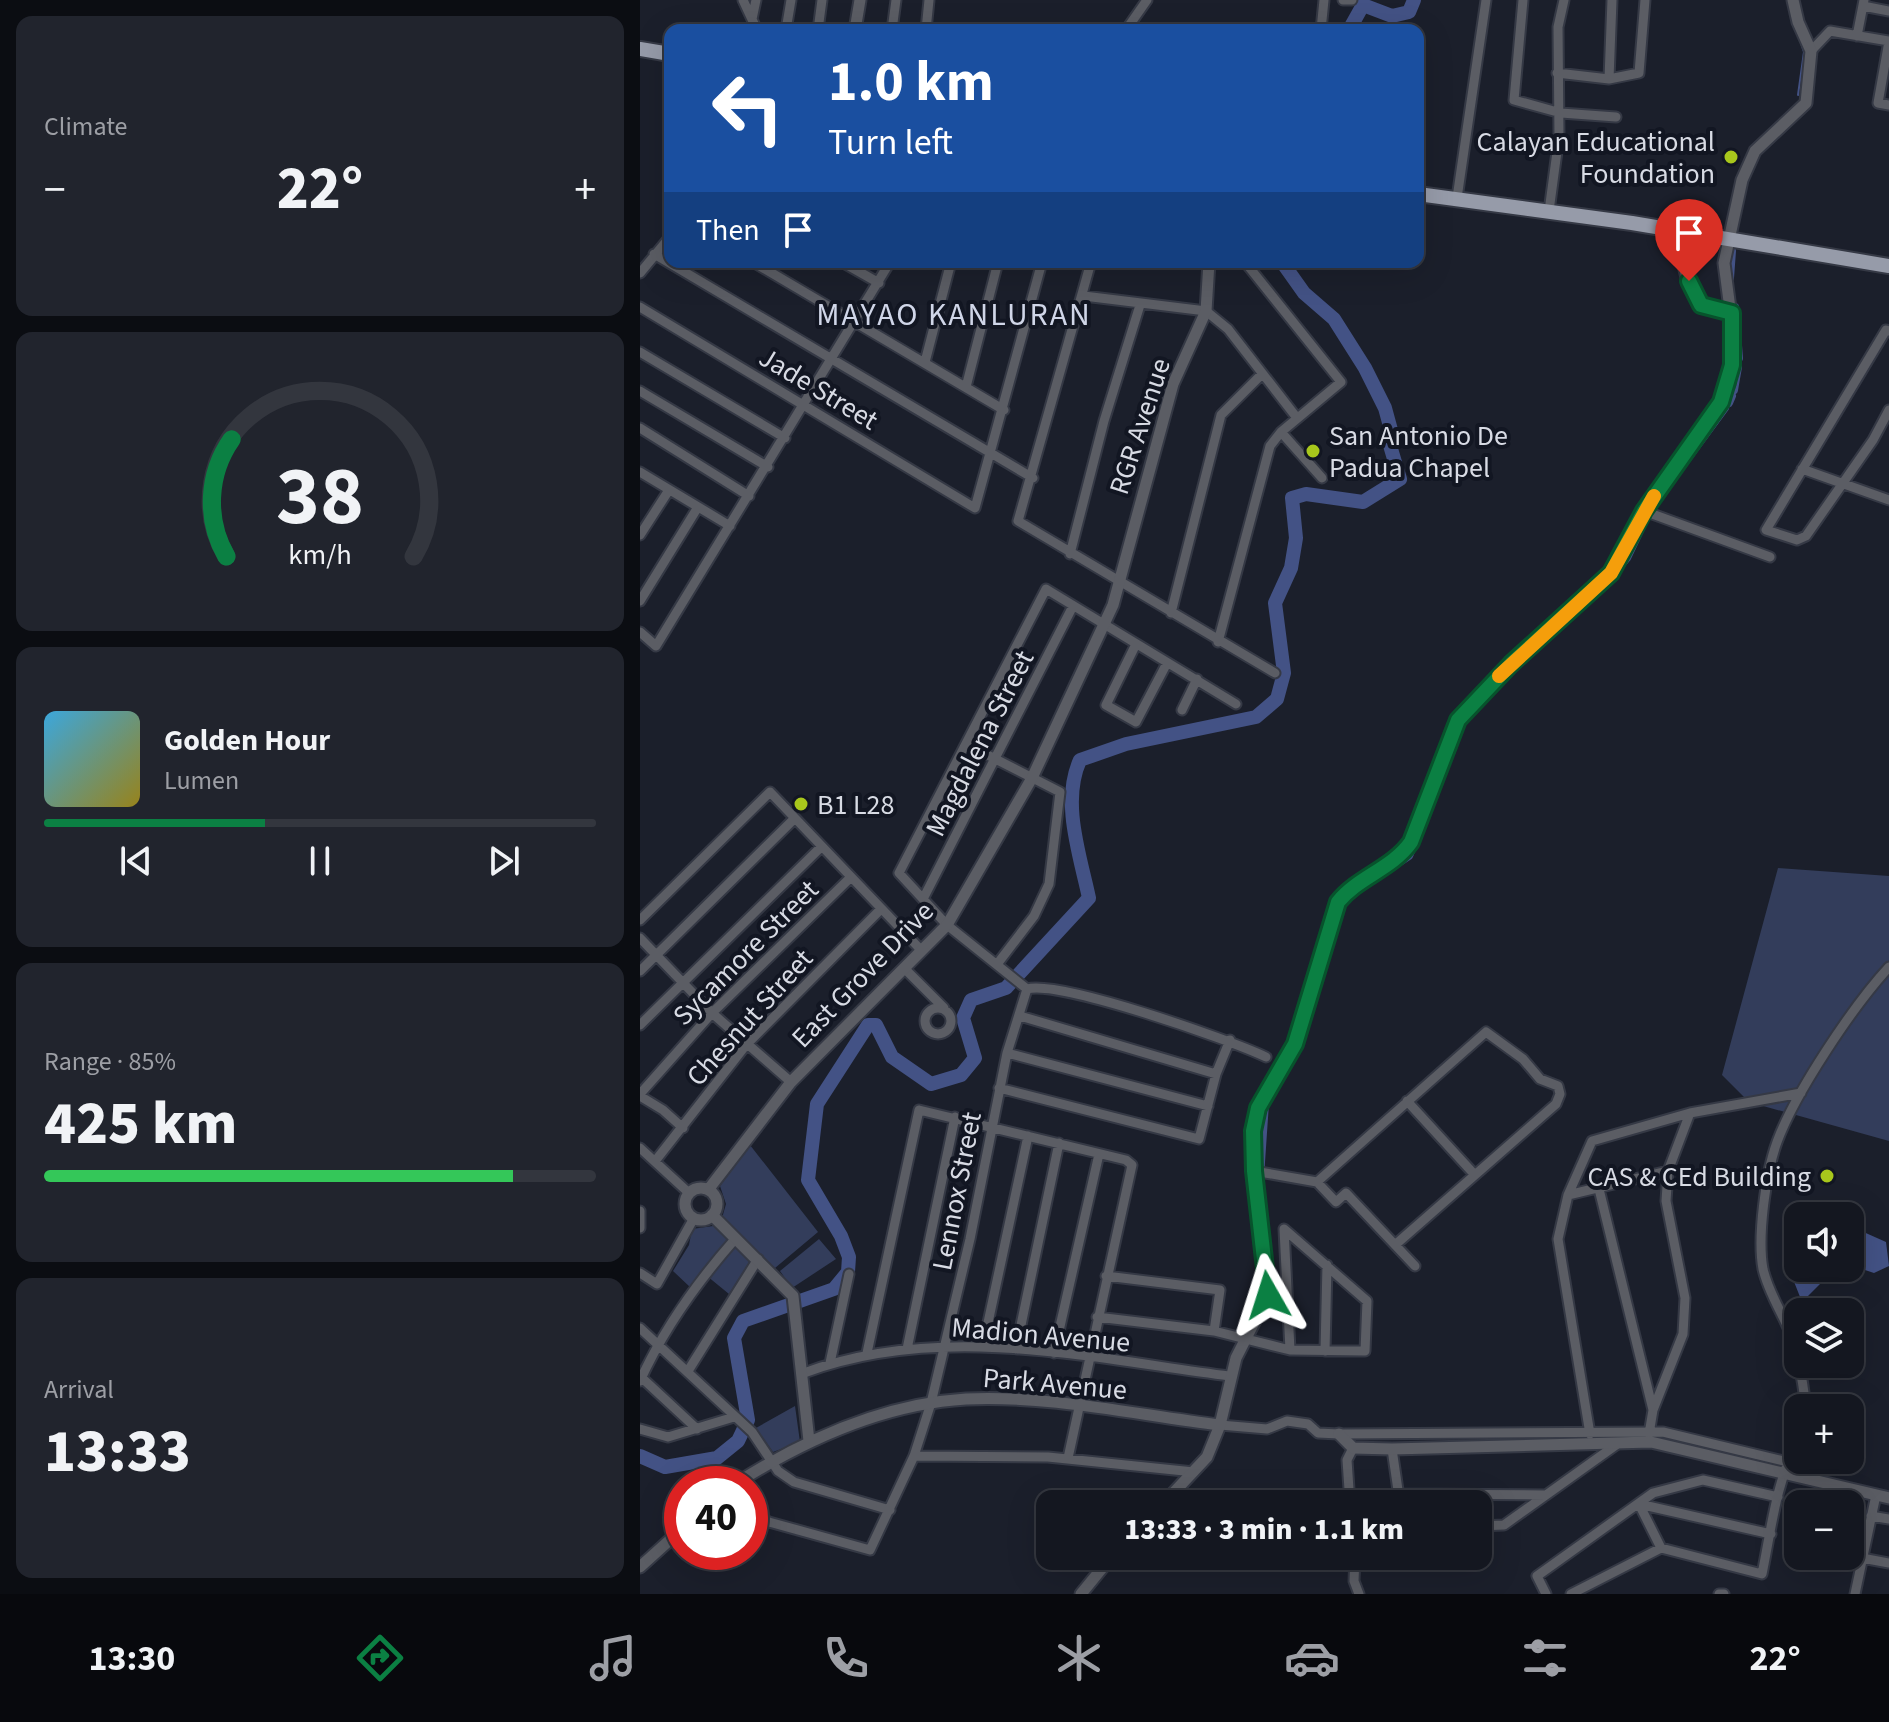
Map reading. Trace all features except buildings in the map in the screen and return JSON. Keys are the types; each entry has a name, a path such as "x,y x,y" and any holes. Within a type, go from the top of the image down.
{"main road":[{"path":"640,49 664,53"},
{"path":"1424,195 1549,211 1889,266"}],"street":[{"path":"743,0 754,24"},
{"path":"752,19 756,0"},
{"path":"787,24 791,0"},
{"path":"819,24 822,0"},
{"path":"856,24 860,0"},
{"path":"893,24 896,0"},
{"path":"927,24 929,0"},
{"path":"1322,24 1324,0"},
{"path":"1343,0 1352,0"},
{"path":"1457,198 1486,0"},
{"path":"1523,0 1514,100 1561,113 1616,117"},
{"path":"1549,211 1561,113 1557,73 1558,27 1564,0"},
{"path":"1609,79 1612,0"},
{"path":"1557,73 1609,79 1639,73 1645,0"},
{"path":"1177,1490 1207,1457 1220,1425 1229,1376 1268,1295 1254,1171 1253,1131 1258,1108 1295,1044 1338,902 1346,892 1401,857 1411,842 1458,720 1511,664 1611,573 1644,511 1721,402 1732,365 1732,313 1724,263 1742,180 1755,151 1806,103 1811,51 1798,22 1793,0"},
{"path":"1130,24 1144,1"},
{"path":"1857,36 1863,3 1889,11"},
{"path":"1811,51 1830,31 1889,41 1884,104"},
{"path":"1681,233 1680,258 1697,302 1710,310 1732,313"},
{"path":"640,273 664,243"},
{"path":"654,254 664,260"},
{"path":"678,268 1033,478"},
{"path":"763,268 1004,410"},
{"path":"853,268 879,283"},
{"path":"640,632 656,646 806,405 887,268"},
{"path":"925,362 949,268"},
{"path":"966,387 996,268"},
{"path":"992,455 1040,268"},
{"path":"1090,268 1033,478 1018,521 1275,673"},
{"name":"RGR Avenue","path":"1113,605 1173,384 1206,311 1209,268"},
{"path":"1218,642 1270,446 1281,432 1341,382 1250,268"},
{"path":"1084,296 1206,311 1228,329 1297,418"},
{"path":"1070,554 1104,421 1140,305"},
{"name":"Jade Street","path":"640,307 975,508 992,455"},
{"path":"1889,331 1886,330 1766,530 1797,540 1806,536 1873,440 1889,410"},
{"path":"640,352 785,438"},
{"path":"1171,613 1221,415 1262,374"},
{"path":"640,391 768,467"},
{"path":"640,428 749,496"},
{"path":"1281,432 1322,478"},
{"path":"1802,469 1889,500"},
{"path":"640,472 730,526"},
{"path":"640,535 669,490"},
{"path":"640,601 698,507"},
{"path":"1644,511 1770,557"},
{"path":"1236,704 1046,589 899,873 947,925 1027,989 1041,985 1230,1040 1266,1057"},
{"name":"East Grove Drive","path":"708,1190 791,1082 947,925 1032,778 1113,605"},
{"name":"Magdalena Street","path":"923,899 1073,606"},
{"path":"1136,644 1106,705 1136,722 1167,663"},
{"path":"1182,710 1197,679"},
{"path":"966,744 1060,792 1049,884 1034,916 998,963"},
{"path":"640,920 770,792 922,951"},
{"path":"640,971 794,819"},
{"path":"640,1025 821,847"},
{"name":"Sycamore Street","path":"640,1095 712,1013 850,878"},
{"name":"Chesnut Street","path":"656,1160 746,1045 881,909"},
{"path":"640,938 712,1013 791,1082"},
{"path":"1803,1394 1791,1333 1767,1285 1761,1235 1776,1142 1801,1093 1871,987 1889,967"},
{"path":"904,968 947,1011"},
{"name":"Lennox Street","path":"768,1521 870,1550 890,1510 914,1456 931,1403 1007,1053 1027,989"},
{"path":"1020,1016 1216,1074"},
{"path":"1317,1182 1486,1032 1523,1059 1540,1079 1558,1086 1560,1094 1556,1104 1395,1245"},
{"path":"999,1088 1199,1139 1216,1074 1230,1040"},
{"path":"1007,1053 1208,1106"},
{"path":"1592,1445 1558,1239 1568,1195 1592,1141 1690,1113 1801,1093"},
{"path":"640,1095 683,1128"},
{"path":"1407,1101 1474,1174"},
{"path":"867,1353 919,1110 1059,1143 1132,1165 1068,1458"},
{"path":"1650,1437 1653,1410 1683,1334 1685,1298 1667,1214 1668,1171 1690,1113"},
{"path":"907,1349 955,1117"},
{"path":"983,1346 1028,1136"},
{"path":"1016,1349 1059,1143"},
{"path":"640,1148 689,1193"},
{"path":"1054,1353 1099,1154"},
{"path":"1254,1171 1317,1182 1336,1202 1346,1193 1415,1266"},
{"path":"1568,1195 1668,1171"},
{"path":"698,1188 708,1190 717,1199 712,1215 703,1219 694,1218 685,1206 689,1193 698,1188"},
{"path":"1599,1189 1653,1410"},
{"path":"640,1211 640,1228"},
{"path":"712,1215 758,1259 795,1301 809,1441"},
{"path":"640,1273 657,1284 694,1218"},
{"path":"1097,1317 1214,1331 1290,1350 1365,1351 1367,1301 1284,1229 1290,1350"},
{"path":"697,1429 641,1379 659,1343 705,1272 736,1238"},
{"path":"688,1371 758,1259"},
{"path":"1325,1351 1327,1265"},
{"path":"830,1363 849,1274"},
{"path":"1106,1276 1220,1290 1214,1331"},
{"path":"640,1328 741,1422 778,1471 794,1482 890,1510"},
{"name":"Madion Avenue","path":"804,1373 867,1353 983,1346 1229,1376"},
{"name":"Park Avenue","path":"763,1466 809,1441 868,1419 931,1403 1014,1399 1220,1425"},
{"path":"1220,1425 1267,1429 1287,1421 1308,1424 1318,1433 1339,1434 1590,1431 1650,1437 1784,1461"},
{"path":"640,1429 668,1437 741,1422"},
{"path":"1339,1434 1353,1448 1392,1449 1616,1445 1650,1437 1785,1475 1889,1498"},
{"path":"1492,1525 1504,1525 1616,1445"},
{"path":"1349,1490 1347,1460 1353,1448"},
{"path":"1392,1449 1399,1490"},
{"path":"914,1456 1068,1458 1194,1472"},
{"path":"1571,1594 1661,1548 1762,1574 1785,1475"},
{"path":"1546,1594 1537,1576 1653,1493 1703,1480 1778,1497"},
{"path":"1492,1496 1546,1495"},
{"path":"1864,1549 1876,1495"},
{"path":"1639,1504 1771,1534"},
{"path":"1639,1504 1661,1548"},
{"path":"1871,1516 1889,1519"},
{"path":"640,1567 664,1545"},
{"path":"1864,1558 1889,1563"},
{"path":"1081,1594 1101,1570"},
{"path":"1355,1570 1354,1581 1359,1594"},
{"path":"1855,1594 1860,1570"}],"shaded area":[{"path":"1778,868 1889,876 1889,1141 1749,1102 1722,1075"},
{"path":"750,1145 818,1232 775,1268 722,1218 726,1204 720,1186"},
{"path":"713,1226 730,1239 691,1288 673,1271 689,1245 692,1229"},
{"path":"1864,1232 1886,1242 1889,1266 1874,1273 1864,1270"},
{"path":"819,1239 836,1259 792,1288 780,1271"},
{"path":"735,1245 750,1261 729,1294 707,1276"},
{"path":"1794,1282 1822,1282 1806,1298 1800,1298"},
{"path":"795,1406 800,1442 773,1452 756,1428"}],"waterway":[{"path":"1352,24 1363,5 1392,16 1409,12 1414,0"},
{"path":"1787,0 1791,16"},
{"path":"1798,95 1804,52 1799,37"},
{"path":"1730,278 1732,251"},
{"path":"640,1456 665,1467 717,1458 738,1441 748,1420 734,1338 743,1321 834,1289 848,1272 849,1257 841,1236 808,1180 817,1104 868,1025 876,1025 892,1057 931,1084 961,1075 975,1058 963,1018 971,1000 1006,988 1089,898 1072,811 1072,793 1080,760 1126,744 1256,717 1277,699 1284,673 1275,603 1291,568 1296,538 1292,498 1306,494 1363,502 1400,479 1389,442 1391,430 1385,408 1365,368 1334,319 1304,293 1286,268"},
{"path":"1735,307 1739,358"},
{"path":"1734,390 1738,367"},
{"path":"1729,403 1732,396"},
{"path":"1683,465 1725,408"},
{"path":"1612,576 1627,558 1645,520"},
{"path":"1451,753 1463,721"},
{"path":"1365,885 1409,856 1416,840"},
{"path":"1260,1177 1265,1103"}],"slow traffic":[{"path":"1499,676 1611,573 1654,496"}],"place":[{"name":"Calayan Educational Foundation","path":"1731,157"},
{"name":"San Antonio De Padua Chapel","path":"1313,451"},
{"name":"B1 L28","path":"801,804"},
{"name":"CAS & CEd Building","path":"1827,1176"}],"district":[{"name":"MAYAO KANLURAN","path":"954,314"}],"route":[{"path":"1268,1295 1254,1171 1253,1131 1258,1108 1295,1044 1338,902 1346,892 1401,857 1411,842 1458,720 1511,664 1611,573 1662,483 1721,402 1729,384 1732,365 1732,313 1710,310 1701,305 1689,281"}]}
